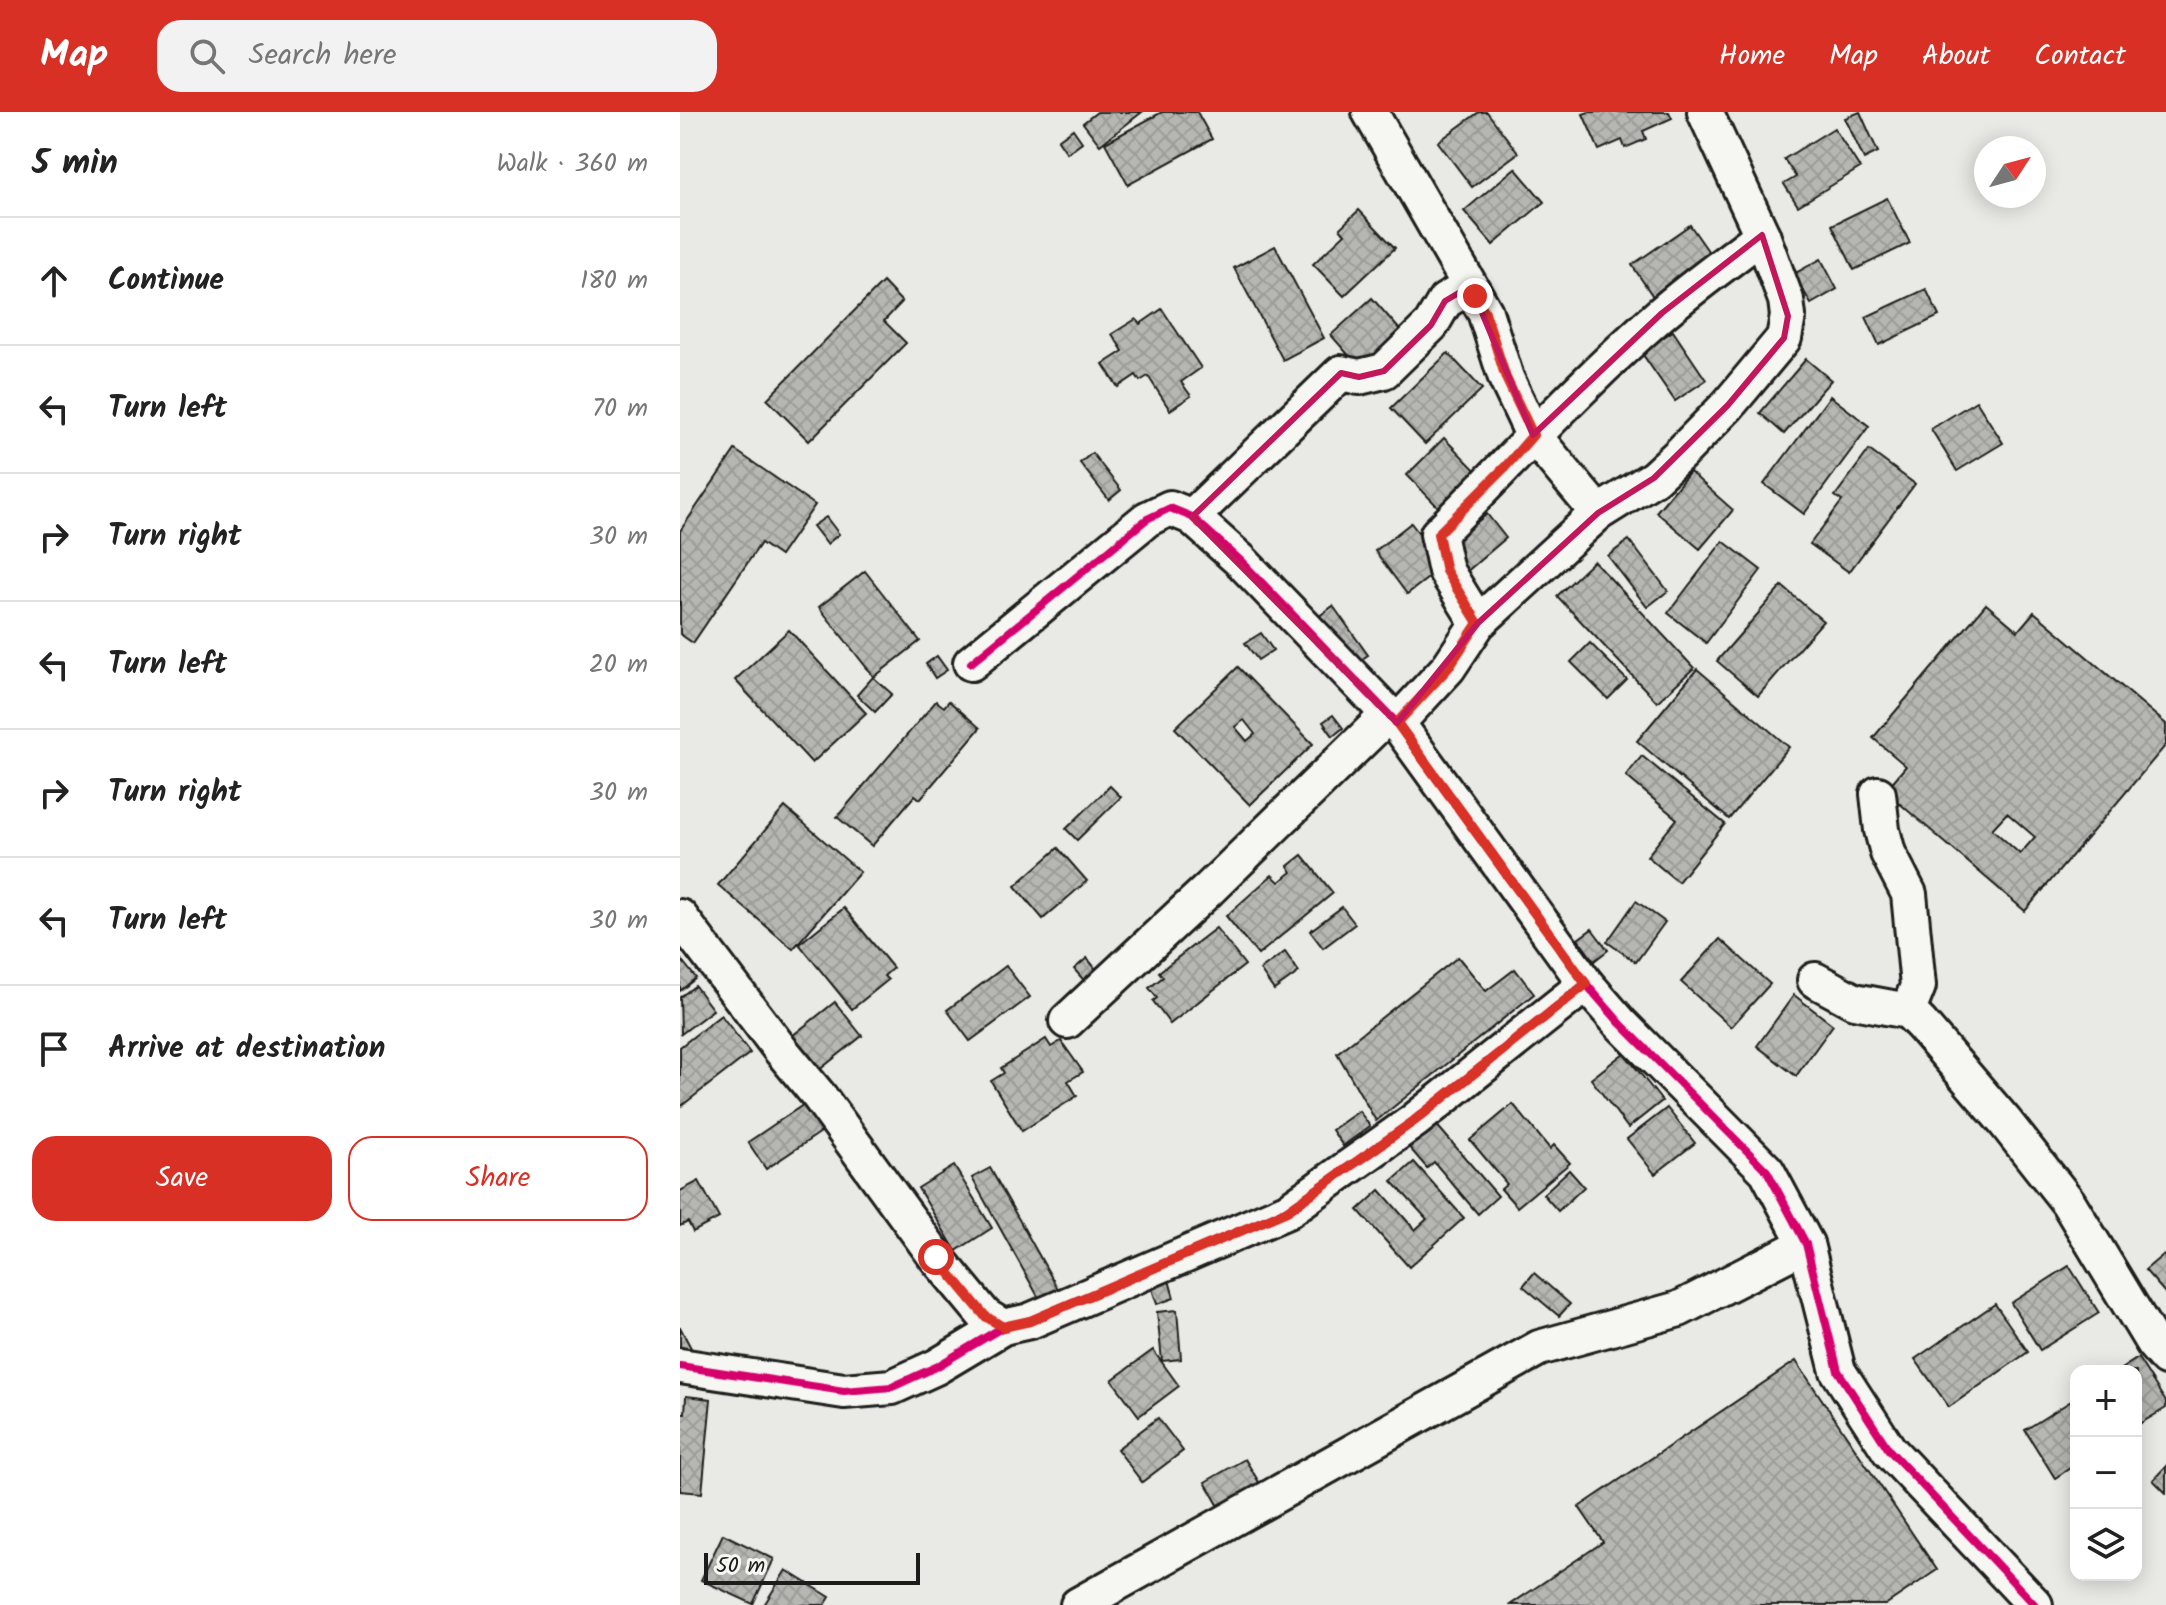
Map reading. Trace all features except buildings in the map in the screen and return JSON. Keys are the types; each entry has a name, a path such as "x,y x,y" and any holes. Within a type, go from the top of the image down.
{"street":[{"path":"1370,112 1485,312 1506,378 1533,435 1598,513"},
{"path":"1067,1021 1448,668 1478,623 1598,513 1654,478 1680,454 1728,405 1784,338 1788,316 1786,300 1762,235 1705,112"},
{"path":"1478,623 1446,571 1438,534 1533,435 1662,313 1762,235"},
{"path":"1192,517 1341,373 1359,377 1384,371 1431,325 1445,301 1462,291 1475,296"},
{"path":"971,663 1147,519 1170,508 1192,517 1241,561 1393,719 1586,984 1620,1023 1767,1171 1806,1244 1838,1371 1889,1450 2035,1605"},
{"path":"1878,794 1888,853 1909,894 1918,986 1908,1011"},
{"path":"680,917 819,1096 936,1257 985,1316 1003,1327"},
{"path":"1815,980 1854,1001 1908,1011 2005,1122 2068,1202 2153,1343 2166,1358"},
{"path":"680,1366 844,1391 892,1387 936,1367 1003,1327 1030,1321 1287,1211 1414,1121 1586,984"},
{"path":"1078,1605 1539,1348 1679,1309 1806,1244"}],"highlighted area":[{"path":"1762,235 1788,316 1784,338 1728,405 1654,478 1598,513 1478,623 1397,723 1192,517 1341,373 1359,377 1384,371 1431,325 1445,301 1462,291 1475,296 1533,435 1662,313"}],"cycle path":[{"path":"971,663 1147,519 1170,508 1192,517 1241,561 1397,723 1586,984 1620,1023 1767,1171 1806,1244 1838,1371 1889,1450 2035,1605"},
{"path":"680,1366 844,1391 892,1387 936,1367 1003,1327 1030,1321 1287,1211 1414,1121 1586,984"}],"route":[{"path":"936,1257 985,1316 1003,1327 1030,1321 1287,1211 1315,1188 1414,1121 1586,984 1397,723 1448,668 1478,623 1446,571 1438,534 1533,435 1506,378 1485,312 1475,296"}]}
